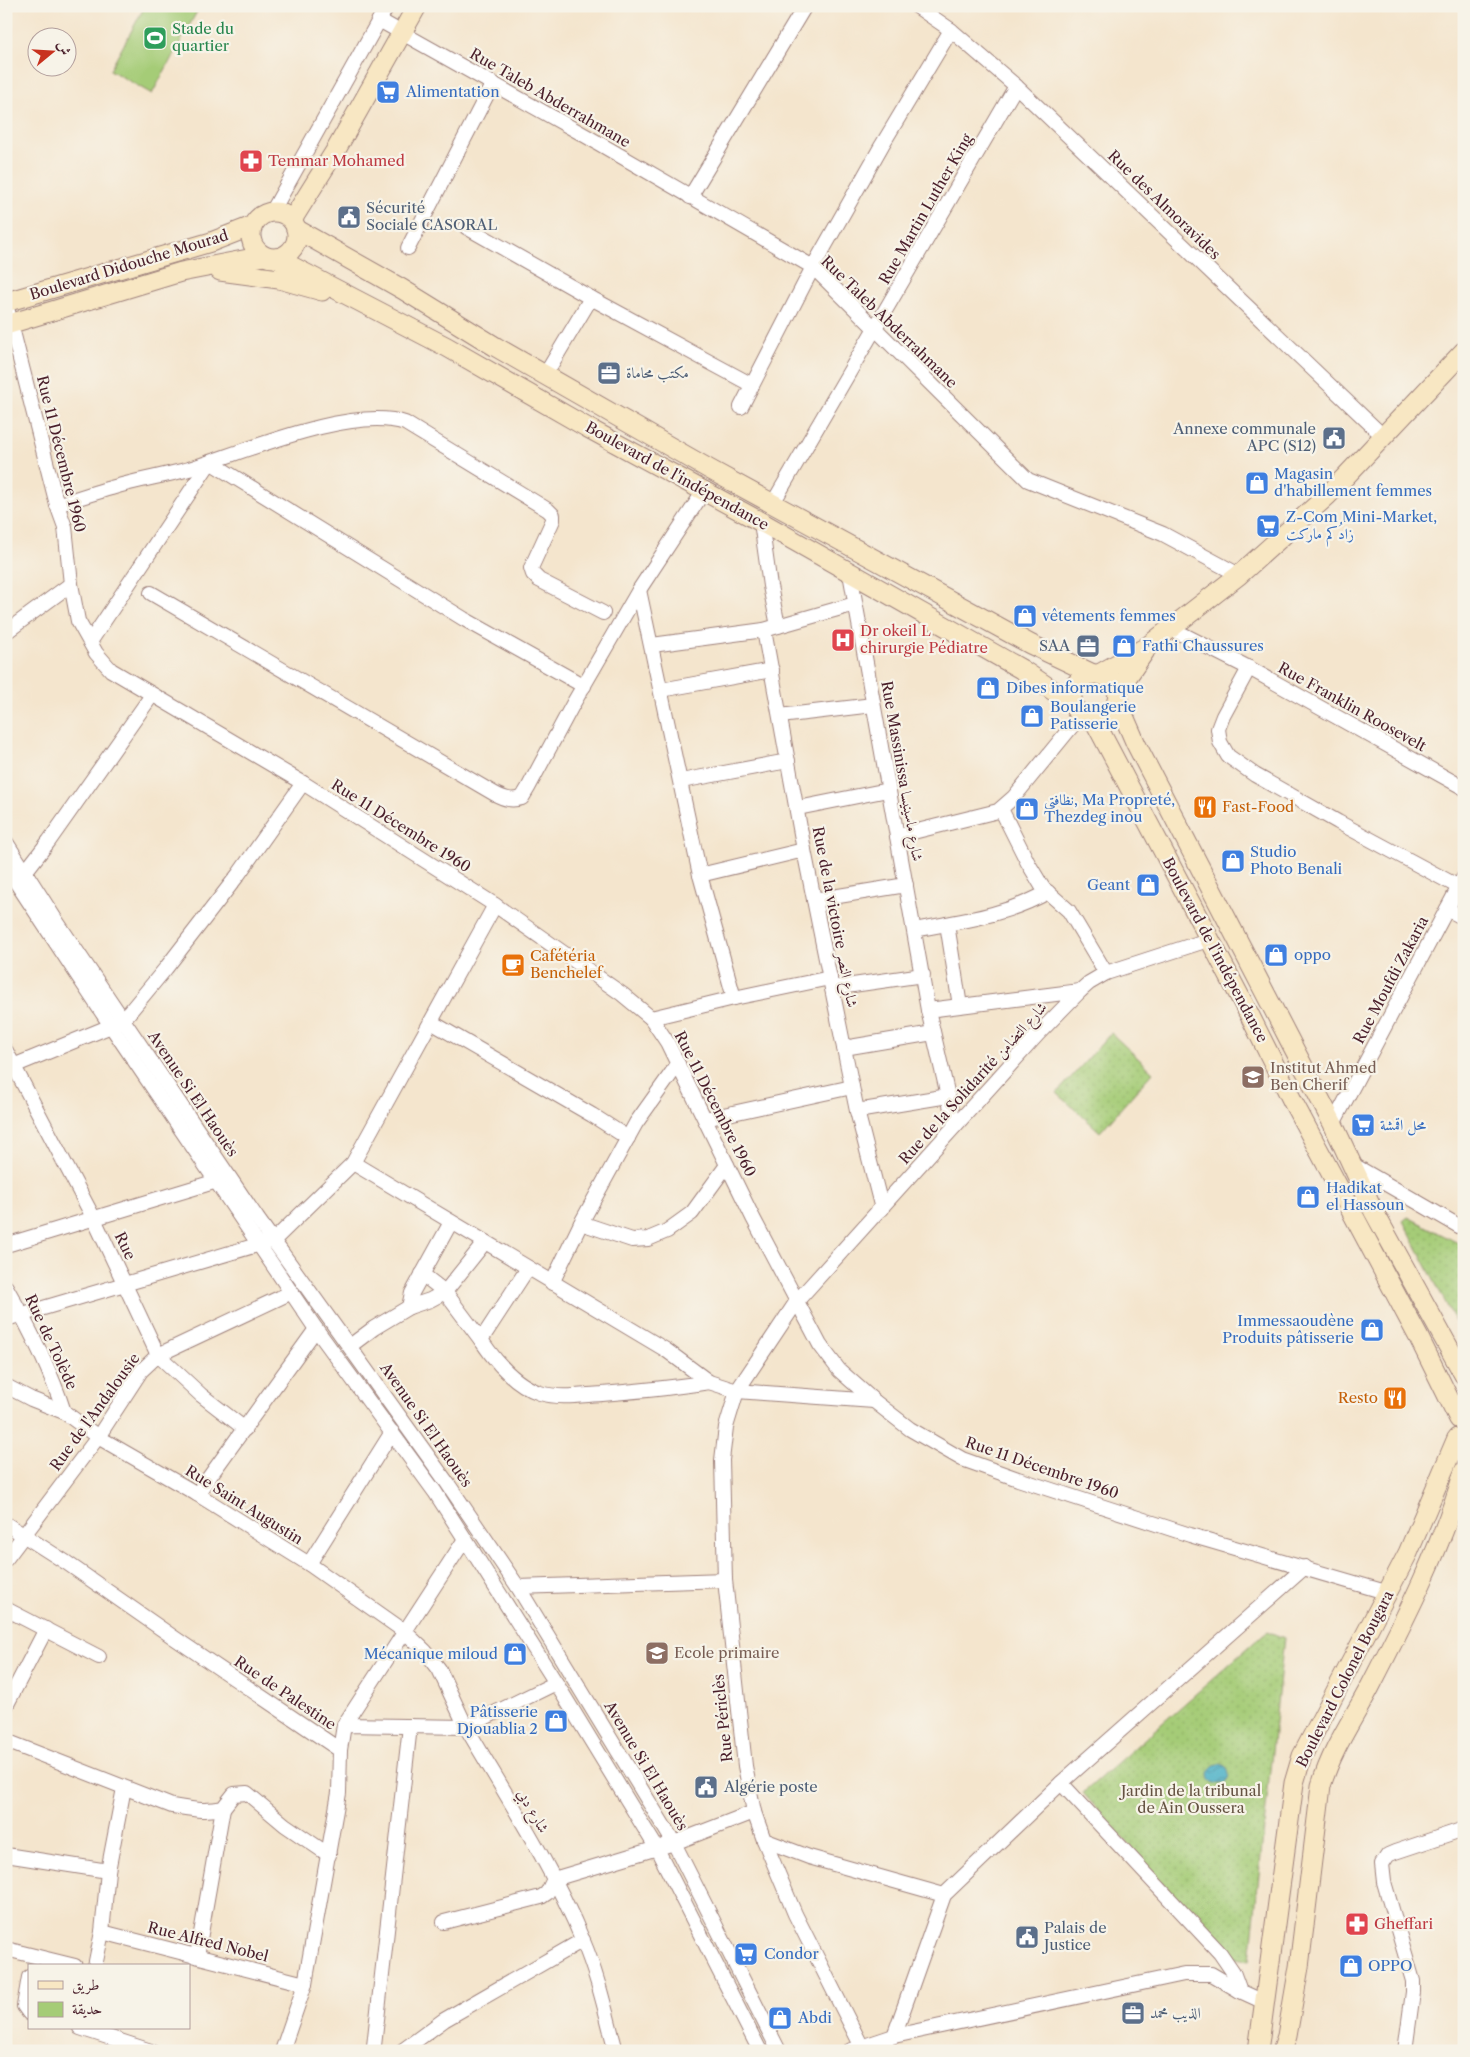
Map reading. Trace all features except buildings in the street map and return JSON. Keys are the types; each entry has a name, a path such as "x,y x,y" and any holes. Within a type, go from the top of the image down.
{"main road":[{"path":"294,225 418,6"},
{"path":"272,212 286,215 294,225 296,243 288,254 270,257 254,247 250,233 252,226 260,216 272,212"},
{"name":"Boulevard de l'indépendance","path":"294,225 545,375 709,469 1030,644 1096,674"},
{"name":"Boulevard Didouche Mourad","path":"6,303 212,242 252,226"},
{"name":"Boulevard de l'indépendance","path":"270,257 353,297 447,347 588,428 761,522 1021,670 1083,713 1249,1014 1293,1102 1423,1347 1461,1430"},
{"name":"Boulevard Didouche Mourad","path":"9,325 196,269 270,257"},
{"path":"196,269 244,273 279,279 353,297"},
{"path":"1148,646 1117,696 1112,712 1101,719 1083,713 1073,690 1076,684 1086,676 1096,674 1148,646 1239,575 1327,496 1464,350"},
{"path":"1096,674 1110,681 1117,696"},
{"name":"Boulevard de l'indépendance","path":"1117,696 1136,744 1333,1124 1350,1163 1378,1218 1464,1374"},
{"path":"1293,1102 1317,1093"},
{"name":"Boulevard Colonel Bougara","path":"1258,2051 1294,1784 1302,1756 1389,1593 1461,1430"},
{"path":"1282,2051 1287,2036 1295,1993 1321,1786 1328,1762 1360,1706 1425,1575 1441,1537 1464,1470"},
{"path":"1258,2051 1263,2051"}],"street":[{"path":"272,212 387,6"},
{"path":"690,197 805,6"},
{"name":"Rue des Almoravides","path":"916,6 951,30 1016,86 1383,436"},
{"name":"Rue Taleb Abderrahmane","path":"379,20 586,136 813,268 1028,480 1163,534 1239,575"},
{"path":"741,407 813,268 882,145 951,30"},
{"path":"408,248 493,83"},
{"name":"Rue Martin Luther King","path":"773,503 1016,86"},
{"path":"466,227 591,298 752,385"},
{"path":"545,375 591,298"},
{"name":"Rue 11 Décembre 1960","path":"6,303 9,325 57,505 65,527 71,584 78,620 96,653 110,670 303,783 495,905 615,989 651,1018 667,1042 753,1218 820,1345 839,1370 874,1402 910,1429 962,1459 1018,1480 1190,1535 1389,1593"},
{"path":"57,505 112,488 187,469 305,431 358,420 382,418 405,423 548,510 553,515 554,520 531,568 533,574 539,580 603,613"},
{"path":"90,642 210,462"},
{"path":"210,462 464,619 584,686"},
{"path":"151,593 504,799 514,800 522,798 639,590 704,491"},
{"path":"761,522 778,626"},
{"name":"Rue Massinissa شارع ماسينيسا","path":"850,573 928,1010 955,1126"},
{"path":"6,632 71,584"},
{"path":"639,590 700,875 734,998"},
{"path":"652,645 764,630 855,604"},
{"name":"Rue Franklin Roosevelt","path":"1170,628 1249,668 1464,788"},
{"name":"Rue de la victoire شارع النصر","path":"764,630 798,808 804,850 844,1048 857,1111 882,1209"},
{"path":"1249,668 1218,729 1220,742 1228,756 1254,775 1330,817 1461,882"},
{"path":"661,690 772,670"},
{"path":"25,872 152,695"},
{"path":"780,716 873,704"},
{"path":"897,836 1001,809 1014,797 1083,713"},
{"path":"680,781 788,761"},
{"path":"10,1067 117,1023 142,998 238,875 303,783"},
{"path":"798,808 888,790"},
{"path":"1001,809 1042,888 1069,911 1106,973"},
{"name":"Avenue Si El Haouès","path":"6,842 217,1181 316,1329 435,1492 556,1683 656,1847 760,2051"},
{"path":"700,875 804,850"},
{"name":"Avenue Si El Haouès","path":"6,867 350,1346 518,1587 674,1843 779,2051"},
{"name":"Rue Moufdi Zakaria","path":"1333,1124 1461,882"},
{"path":"814,900 906,885"},
{"path":"914,930 1006,911 1023,906 1048,892"},
{"path":"6,1319 274,1240 353,1163 495,905"},
{"path":"1447,909 1464,918"},
{"path":"947,924 960,1006"},
{"name":"Rue de la Solidarité شارع التضامن","path":"797,1301 955,1126 1089,983 1106,973 1208,940"},
{"path":"651,1018 734,998 831,983 923,975"},
{"path":"928,1010 1080,991"},
{"path":"431,1022 584,1110 628,1138"},
{"path":"844,1048 934,1033"},
{"name":"Rue","path":"6,1051 10,1067 94,1219 158,1356 201,1395 245,1429"},
{"path":"552,1283 636,1123 678,1064"},
{"path":"704,1119 852,1087"},
{"path":"857,1111 948,1096"},
{"path":"353,1163 666,1350 708,1382 737,1391 874,1402"},
{"path":"1350,1163 1464,1229"},
{"path":"582,1223 632,1240 648,1239 667,1231 692,1214 727,1165"},
{"path":"6,1245 217,1181"},
{"path":"409,1307 412,1293 452,1222"},
{"path":"350,1346 374,1328 409,1307 430,1300 445,1292 485,1242"},
{"path":"481,1340 528,1268"},
{"path":"422,1274 445,1292 491,1355 520,1382 540,1393 571,1396 656,1390 708,1382"},
{"name":"Rue de Tolède","path":"6,1287 22,1314 55,1384 64,1412"},
{"name":"Rue de l'Andalousie","path":"6,1559 98,1437 141,1372 158,1356 292,1292"},
{"name":"Rue Périclès","path":"797,1301 737,1391 726,1427 722,1460 725,1580 745,1766 754,1812 795,1914 855,2049"},
{"path":"197,1494 316,1329"},
{"name":"Rue Saint Augustin","path":"6,1386 31,1399 64,1412 98,1437 197,1494 309,1564 404,1631 425,1651 439,1669 466,1727"},
{"path":"309,1564 392,1432"},
{"path":"435,1492 448,1484"},
{"name":"Rue de Palestine","path":"6,1524 68,1563 340,1750 339,1793 306,1984 282,2051"},
{"path":"340,1750 344,1725 465,1539"},
{"path":"894,2036 944,1895 1061,1783 1305,1567"},
{"path":"518,1587 725,1580"},
{"path":"6,1609 99,1657"},
{"path":"6,1706 46,1630"},
{"path":"344,1725 466,1727 556,1683"},
{"path":"375,2049 410,1726"},
{"name":"شارع دبي","path":"466,1727 554,1879 583,1940 594,1969 616,2051"},
{"path":"6,1741 172,1806 198,1810 223,1808"},
{"path":"1061,1783 1220,1953 1233,1972 1240,1991"},
{"path":"95,1964 102,1932 108,1871 124,1788"},
{"path":"197,1956 223,1808 234,1794 243,1792 247,1794 284,1825 329,1854"},
{"path":"444,1922 541,1897 547,1893 554,1879 674,1843 754,1812"},
{"path":"1404,2051 1413,1981 1384,1882 1382,1864 1388,1855 1395,1852 1464,1830"},
{"path":"764,1840 809,1857 944,1895"},
{"path":"6,1855 108,1871"},
{"name":"Rue Alfred Nobel","path":"102,1932 306,1984"},
{"path":"402,2051 444,2020 583,1940"},
{"path":"6,1949 31,1961 57,1964"},
{"path":"855,2049 894,2036 1184,1974 1211,1974 1264,2002"},
{"path":"28,1983 24,2006 28,2012"},
{"path":"86,2030 151,2051"}],"green space":[{"name":"Stade du quartier","path":"145,6 200,6 152,94 110,70"},
{"path":"1111,1033 1153,1072 1100,1132 1057,1093"},
{"path":"1408,1217 1464,1246 1464,1338 1403,1221"},
{"name":"Jardin de la tribunal de Ain Oussera","path":"1267,1631 1284,1638 1250,1960 1227,1957 1083,1793"}],"water":[{"path":"1219,1764 1226,1767 1229,1774 1226,1781 1219,1784 1212,1781 1209,1774 1212,1767"}],"place":[{"name":"Stade du quartier","path":"155,38"},
{"name":"Alimentation","path":"388,92"},
{"name":"Temmar Mohamed","path":"251,161"},
{"name":"Sécurité Sociale CASORAL","path":"349,217"},
{"name":"مكتب محاماة","path":"609,373"},
{"name":"Annexe communale APC (S12)","path":"1334,438"},
{"name":"Magasin d'habillement femmes","path":"1257,483"},
{"name":"Z-Com Mini-Market, زادُكم ماركت","path":"1268,526"},
{"name":"vêtements femmes","path":"1025,616"},
{"name":"Dr okeil L chirurgie Pédiatre","path":"843,640"},
{"name":"SAA","path":"1088,646"},
{"name":"Fathi Chaussures","path":"1124,646"},
{"name":"Dibes informatique","path":"988,688"},
{"name":"Boulangerie Patisserie","path":"1032,716"},
{"name":"Fast-Food","path":"1205,807"},
{"name":"نظافتي, Ma Propreté, Thezdeg inou","path":"1027,809"},
{"name":"Studio Photo Benali","path":"1233,861"},
{"name":"Geant","path":"1148,885"},
{"name":"oppo","path":"1276,955"},
{"name":"Cafétéria Benchelef","path":"513,965"},
{"name":"Institut Ahmed Ben Cherif","path":"1253,1077"},
{"name":"محل اقمشة","path":"1363,1125"},
{"name":"Hadikat el Hassoun","path":"1308,1197"},
{"name":"Immessaoudène Produits pâtisserie","path":"1372,1330"},
{"name":"Resto","path":"1395,1398"},
{"name":"Ecole primaire","path":"657,1653"},
{"name":"Mécanique miloud","path":"515,1654"},
{"name":"Pâtisserie Djouablia 2","path":"556,1721"},
{"name":"Algérie poste","path":"706,1787"},
{"name":"Gheffari","path":"1357,1924"},
{"name":"Palais de Justice","path":"1027,1937"},
{"name":"Condor","path":"746,1954"},
{"name":"OPPO","path":"1351,1966"},
{"name":"الذيب محمد","path":"1133,2013"},
{"name":"Abdi","path":"780,2018"}]}
